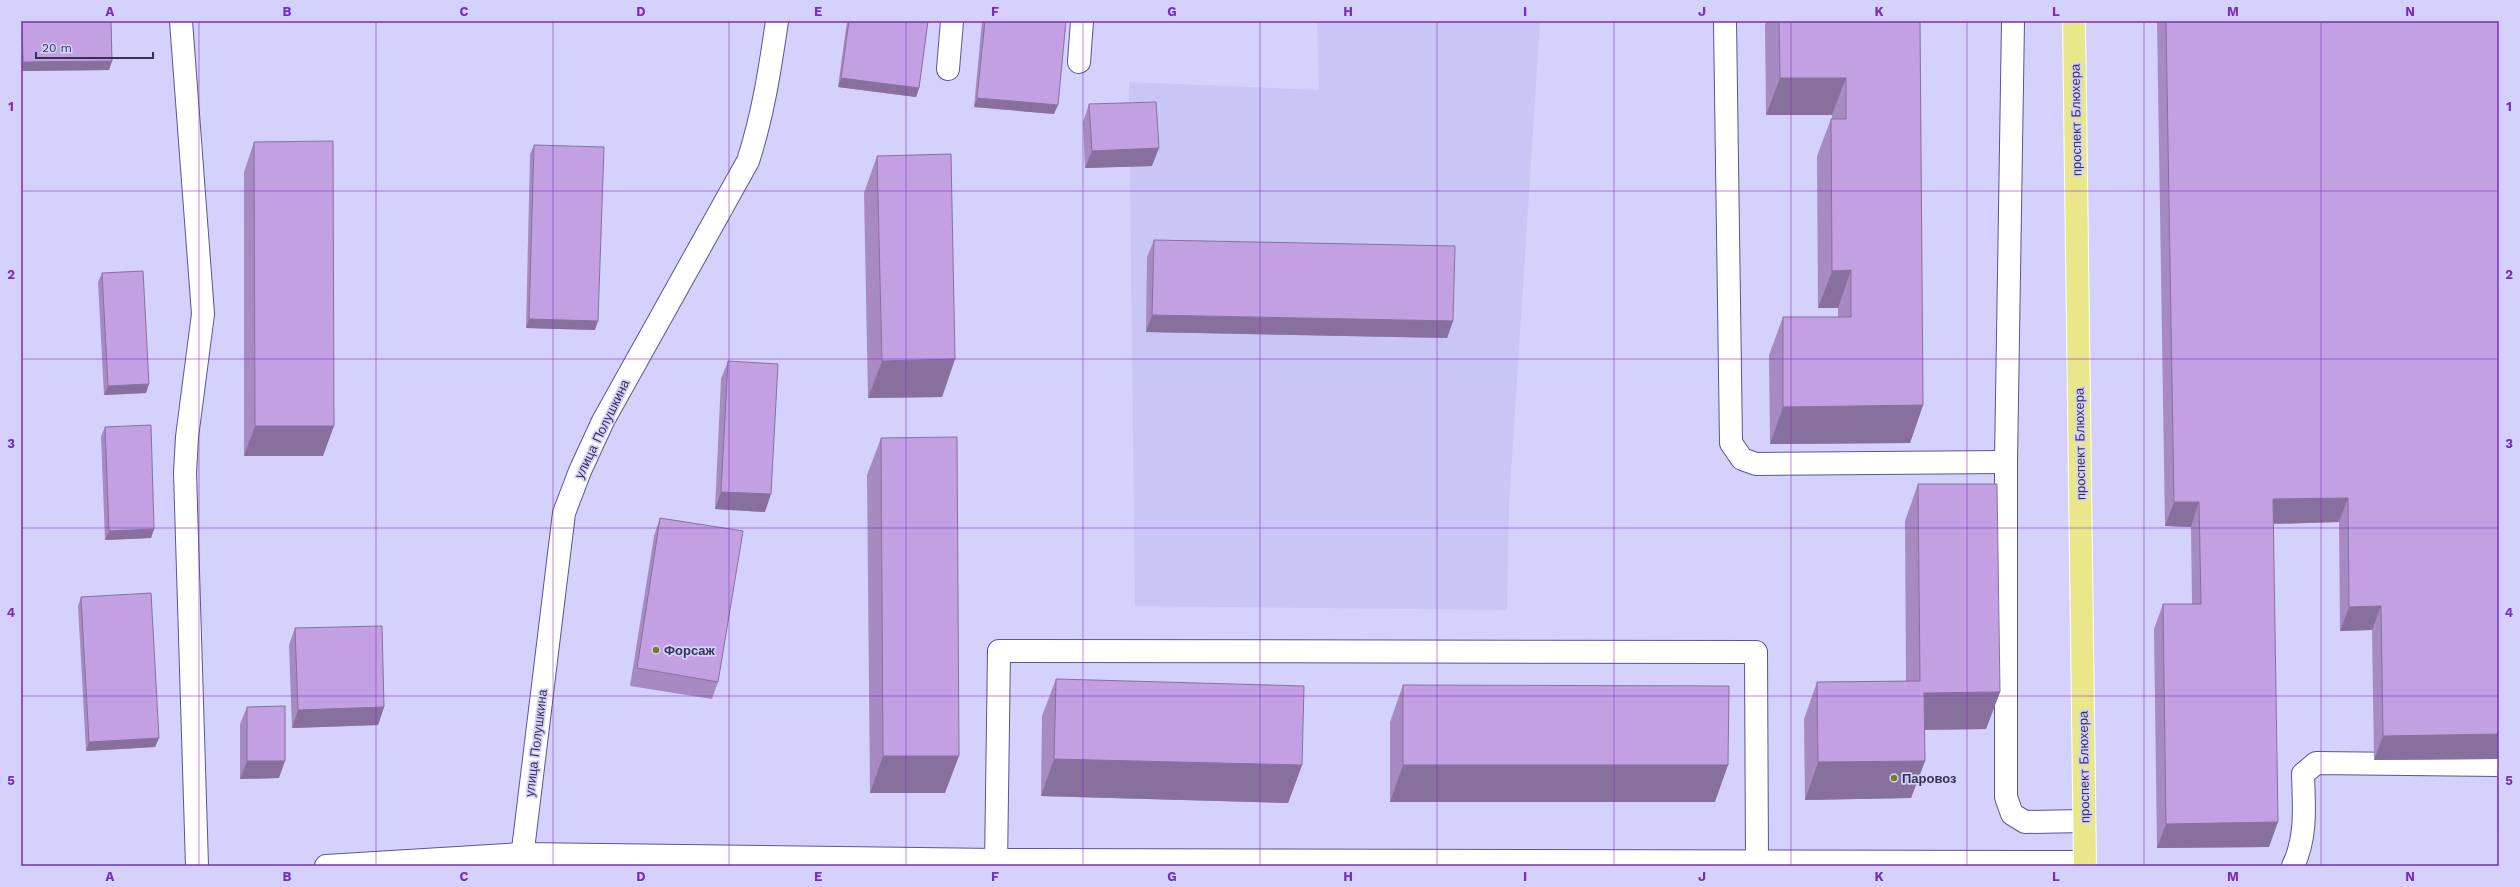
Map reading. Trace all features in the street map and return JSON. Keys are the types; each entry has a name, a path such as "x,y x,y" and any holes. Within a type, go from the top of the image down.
{"main road":[{"name":"проспект Блюхера","path":"2074,21 2085,864"}],"street":[{"path":"181,21 203,314 187,437 184,473 197,866"},
{"name":"улица Полушкина","path":"522,860 564,513 580,471 603,421 748,161 759,128 768,82 777,21"},
{"path":"948,69 952,21"},
{"path":"1079,62 1082,21"},
{"path":"1725,21 1731,443 1738,454 1742,459 1756,464 2006,462"},
{"path":"2013,21 2006,462 2006,797 2012,814 2025,822 2084,821"},
{"path":"996,863 999,651 1756,652 1757,861"},
{"path":"2293,866 2299,855 2304,818 2303,774 2316,763 2499,765"},
{"path":"326,866 522,860 996,863 1734,864 1757,861 2085,864"}],"shaded area":[{"path":"1317,21 1540,21 1509,504 1507,610 1135,606 1129,82 1319,90"}],"building":[{"path":"22,21 111,21 112,61 23,62"},
{"path":"849,21 928,21 919,88 841,78"},
{"path":"985,21 1066,21 1058,105 977,98"},
{"path":"1779,21 1920,21 1923,405 1783,407 1783,317 1851,317 1851,270 1832,271 1831,119 1846,119 1846,78 1780,78"},
{"path":"2166,21 2499,21 2499,734 2383,736 2381,606 2349,607 2348,498 2273,499 2278,822 2166,824 2163,604 2201,604 2199,502 2174,502"},
{"path":"1156,102 1159,148 1092,151 1089,104"},
{"path":"333,141 334,426 255,426 254,142"},
{"path":"534,145 604,147 598,321 529,319"},
{"path":"951,154 955,359 882,361 877,156"},
{"path":"1154,240 1455,246 1453,321 1152,315"},
{"path":"143,271 149,384 108,386 102,273"},
{"path":"728,361 778,364 771,494 721,492"},
{"path":"151,425 154,529 109,531 105,427"},
{"path":"957,437 959,756 883,756 881,438"},
{"path":"1918,484 1997,484 2000,692 1924,693 1925,761 1818,762 1817,682 1920,681"},
{"path":"660,518 743,531 718,682 637,668"},
{"path":"151,593 159,738 89,742 81,597"},
{"path":"382,626 384,707 298,710 295,628"},
{"path":"1056,679 1304,686 1302,765 1054,759"},
{"path":"1403,685 1729,686 1728,765 1403,765"},
{"path":"285,706 285,761 247,761 247,707"}],"place":[{"name":"Форсаж","path":"656,650"},
{"name":"Паровоз","path":"1894,778"}]}
